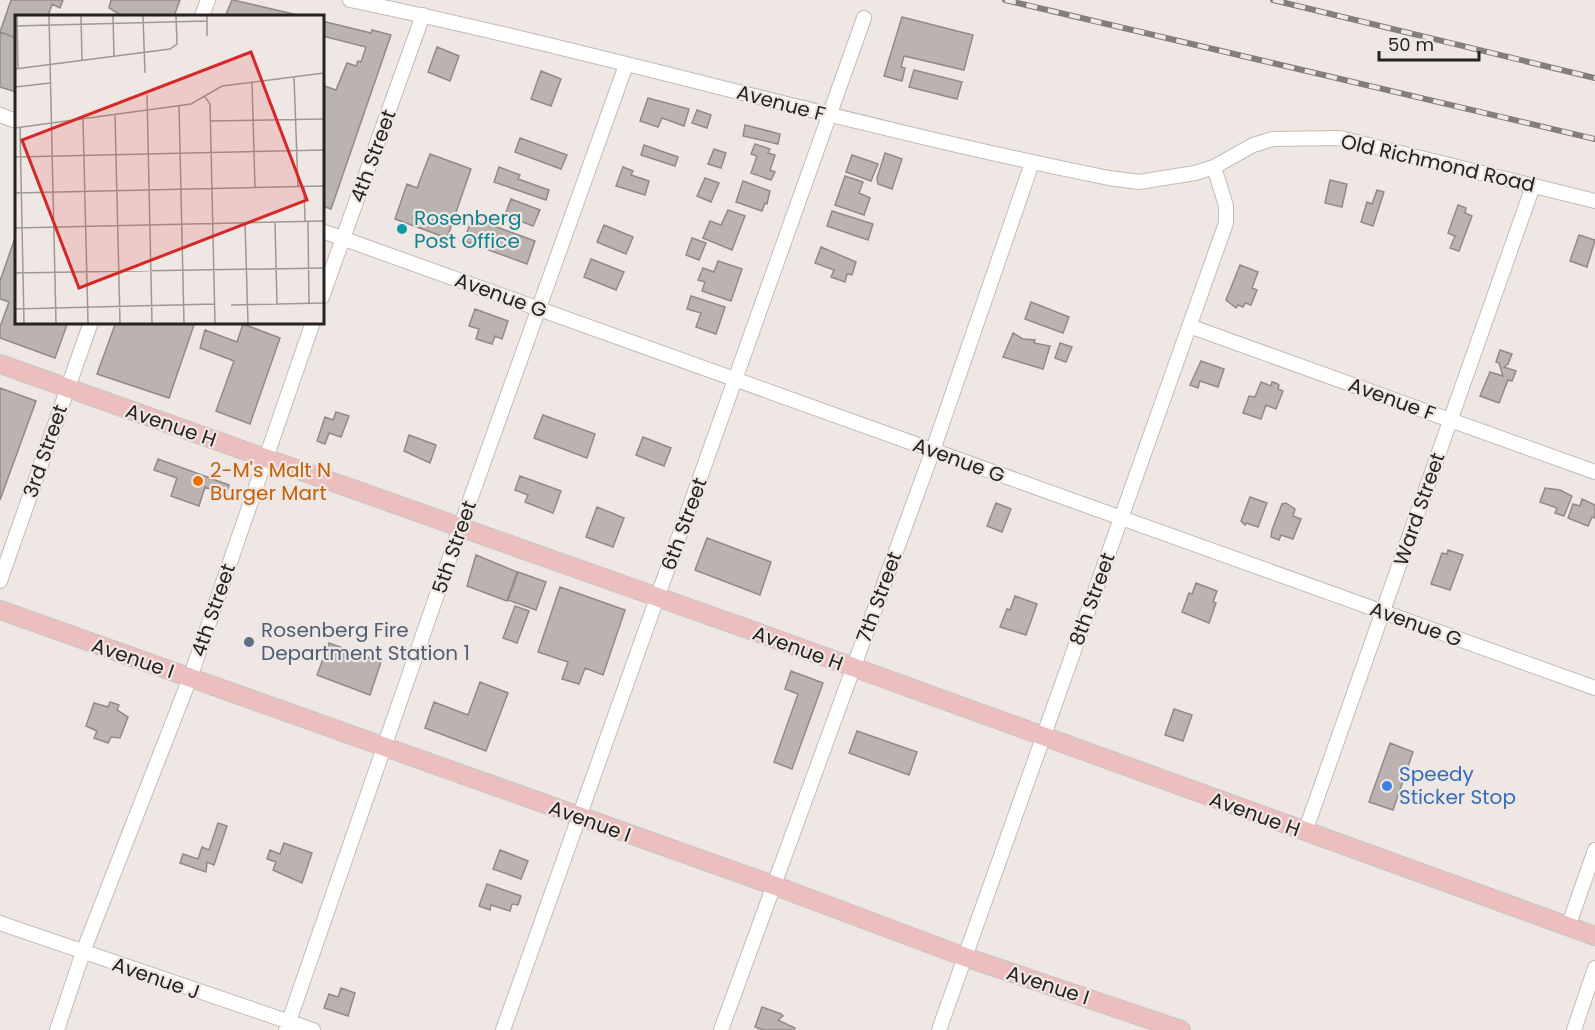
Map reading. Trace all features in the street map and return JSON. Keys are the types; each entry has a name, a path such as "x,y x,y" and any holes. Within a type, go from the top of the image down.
{"main road":[{"name":"Avenue H","path":"0,364 1043,736 1595,936"},
{"name":"Avenue I","path":"0,610 579,818 773,885 965,957 1171,1028"}],"street":[{"path":"202,15 208,0"},
{"name":"Avenue F","path":"350,0 423,15 830,116 1032,163 1139,182 1195,173 1214,167"},
{"name":"4th Street","path":"324,291 423,15"},
{"name":"6th Street","path":"503,1030 864,18"},
{"name":"5th Street","path":"287,1026 460,528 626,65"},
{"path":"0,115 15,121"},
{"name":"Old Richmond Road","path":"1214,167 1253,145 1272,140 1340,138 1595,201"},
{"name":"7th Street","path":"721,1030 933,450 1032,163"},
{"name":"8th Street","path":"939,1030 1226,223 1226,206 1214,167"},
{"name":"Ward Street","path":"1305,832 1533,186"},
{"name":"Avenue G","path":"324,232 1595,688"},
{"name":"3rd Street","path":"0,581 90,324"},
{"name":"4th Street","path":"57,1030 83,952 190,678 313,324"},
{"name":"Avenue F","path":"1189,326 1595,472"},
{"path":"1568,927 1595,850"},
{"name":"Avenue J","path":"0,923 287,1026 313,1030"},
{"path":"1574,1030 1595,968"}],"building":[{"path":"11,0 63,0 60,8 52,4 48,15 15,15 15,38 0,32"},
{"path":"111,0 180,0 174,15 120,15 109,8"},
{"path":"232,0 298,15 229,15 226,14"},
{"path":"902,17 973,35 964,70 904,56 901,67 905,68 902,81 884,76"},
{"path":"324,21 371,33 372,30 391,35 331,209 324,207 324,86 336,90 347,63 356,66 358,61 361,62 366,47 324,36"},
{"path":"0,32 15,38 15,92 0,87"},
{"path":"437,47 459,56 450,81 428,72"},
{"path":"914,70 962,82 957,99 909,87"},
{"path":"541,71 561,79 551,106 531,99"},
{"path":"648,98 689,109 684,126 662,118 658,127 640,121"},
{"path":"697,110 711,115 707,128 692,123"},
{"path":"745,125 780,134 778,144 743,136"},
{"path":"520,138 567,155 561,169 515,152"},
{"path":"755,144 770,149 768,153 775,155 770,170 775,172 771,180 751,173 757,156 751,154"},
{"path":"644,145 678,157 675,166 641,155"},
{"path":"714,149 726,153 721,168 708,164"},
{"path":"885,153 902,159 892,189 878,184 877,178"},
{"path":"430,154 471,169 447,238 395,219 407,184 417,188"},
{"path":"852,155 878,164 871,181 846,172"},
{"path":"499,167 520,175 518,179 549,190 546,200 494,182"},
{"path":"623,167 633,171 631,175 649,181 645,195 616,186"},
{"path":"845,176 863,182 859,193 870,198 864,215 835,205"},
{"path":"705,178 719,183 711,202 697,196"},
{"path":"1330,180 1347,184 1342,207 1325,203"},
{"path":"743,181 770,191 767,204 765,203 762,211 736,202"},
{"path":"1377,190 1384,192 1373,226 1361,222 1367,202 1372,204"},
{"path":"511,199 540,210 533,226 505,215"},
{"path":"1458,205 1466,208 1465,213 1472,216 1459,251 1450,248 1455,236 1448,233"},
{"path":"728,210 745,216 732,250 703,238 710,221 721,225"},
{"path":"832,211 873,224 868,240 827,226"},
{"path":"472,218 535,241 527,264 464,241"},
{"path":"604,225 633,237 626,254 597,242"},
{"path":"1579,235 1595,240 1587,267 1570,261"},
{"path":"15,238 15,324 67,324 55,358 0,338 0,327 9,302 0,299 0,281"},
{"path":"692,238 706,243 699,260 686,255"},
{"path":"821,247 856,262 852,275 847,274 845,282 831,277 834,270 815,263"},
{"path":"591,259 624,272 616,290 584,277"},
{"path":"718,261 742,269 731,301 702,291 705,282 698,280 703,268 714,272"},
{"path":"1240,265 1258,272 1252,288 1257,290 1251,305 1245,303 1243,307 1238,305 1236,308 1226,300"},
{"path":"691,296 725,307 716,334 696,327 701,313 687,309"},
{"path":"1031,302 1069,317 1063,333 1025,319"},
{"path":"475,309 508,321 502,339 495,336 492,344 476,339 479,329 469,326"},
{"path":"115,324 194,324 169,398 97,374"},
{"path":"243,324 280,338 250,424 216,411 234,361 200,348 205,330 237,342"},
{"path":"1013,333 1023,339 1035,340 1034,343 1050,346 1043,369 1003,357"},
{"path":"1060,343 1072,347 1066,362 1055,358"},
{"path":"1500,350 1512,354 1508,364 1504,367 1516,371 1512,381 1508,380 1499,403 1480,396 1490,372 1503,376 1499,363 1496,362"},
{"path":"1201,361 1224,369 1218,387 1200,381 1198,388 1190,385"},
{"path":"1261,382 1271,386 1272,382 1276,383 1279,385 1278,389 1283,391 1276,409 1266,405 1261,419 1243,413 1249,396 1255,397"},
{"path":"0,388 36,401 0,500"},
{"path":"336,412 349,416 341,437 329,433 325,444 317,441 325,417 333,420"},
{"path":"543,415 595,434 587,458 534,438"},
{"path":"409,435 436,445 430,463 404,451"},
{"path":"643,437 671,448 664,466 636,455"},
{"name":"2-M's Malt N Burger Mart","path":"158,459 229,485 226,495 205,487 199,506 171,496 177,478 154,470"},
{"path":"520,476 561,491 553,513 525,502 528,495 515,490"},
{"path":"1545,488 1560,490 1572,496 1564,516 1555,513 1557,508 1540,502"},
{"path":"1250,497 1267,503 1258,527 1246,523 1245,525 1241,521"},
{"path":"1582,499 1595,505 1595,518 1592,517 1588,526 1568,518 1573,504 1580,506"},
{"path":"996,503 1011,509 1002,532 987,526"},
{"path":"1286,503 1295,509 1293,516 1301,519 1293,539 1281,535 1279,540 1271,537 1272,530 1282,504"},
{"path":"597,507 624,518 613,547 586,537"},
{"path":"707,538 771,562 760,595 695,570"},
{"path":"1448,550 1463,555 1450,590 1431,584 1442,553 1447,554"},
{"path":"476,555 517,572 507,601 467,586"},
{"path":"518,572 546,582 536,610 508,600"},
{"path":"1196,583 1217,591 1213,602 1216,603 1209,623 1182,612 1189,593 1192,594"},
{"path":"560,587 625,610 603,675 585,668 579,684 562,679 568,662 538,652"},
{"path":"1015,596 1037,604 1026,635 1000,627"},
{"path":"515,606 529,611 517,643 503,638"},
{"path":"329,643 381,662 370,695 317,675"},
{"path":"791,671 823,683 792,769 774,762 798,694 785,689"},
{"path":"480,682 508,693 486,751 425,728 434,702 468,715"},
{"path":"110,702 119,705 117,710 128,717 120,738 111,737 108,743 94,738 97,731 86,726 94,703 108,707"},
{"path":"1174,709 1192,715 1183,741 1165,735"},
{"path":"857,731 917,752 909,775 849,753"},
{"path":"1390,743 1413,752 1393,810 1369,802"},
{"path":"218,823 227,826 214,865 207,862 206,872 180,863 183,854 198,859 202,847 209,850"},
{"path":"284,843 312,853 302,883 273,870 276,862 267,859 270,850 280,854"},
{"path":"500,850 528,861 521,879 493,869"},
{"path":"487,884 521,896 518,905 512,904 510,911 491,905 490,910 479,906"},
{"path":"341,988 355,993 348,1016 324,1008 329,994 338,997"},
{"path":"762,1007 781,1014 783,1016 778,1020 795,1028 794,1030 763,1030 755,1027"}],"railway":[{"path":"1005,0 1595,139"},
{"path":"1273,0 1595,78"}],"place":[{"name":"Rosenberg Post Office","path":"402,229"},
{"name":"2-M's Malt N Burger Mart","path":"198,481"},
{"name":"Rosenberg Fire Department Station 1","path":"249,642"},
{"name":"Speedy Sticker Stop","path":"1387,786"}]}
